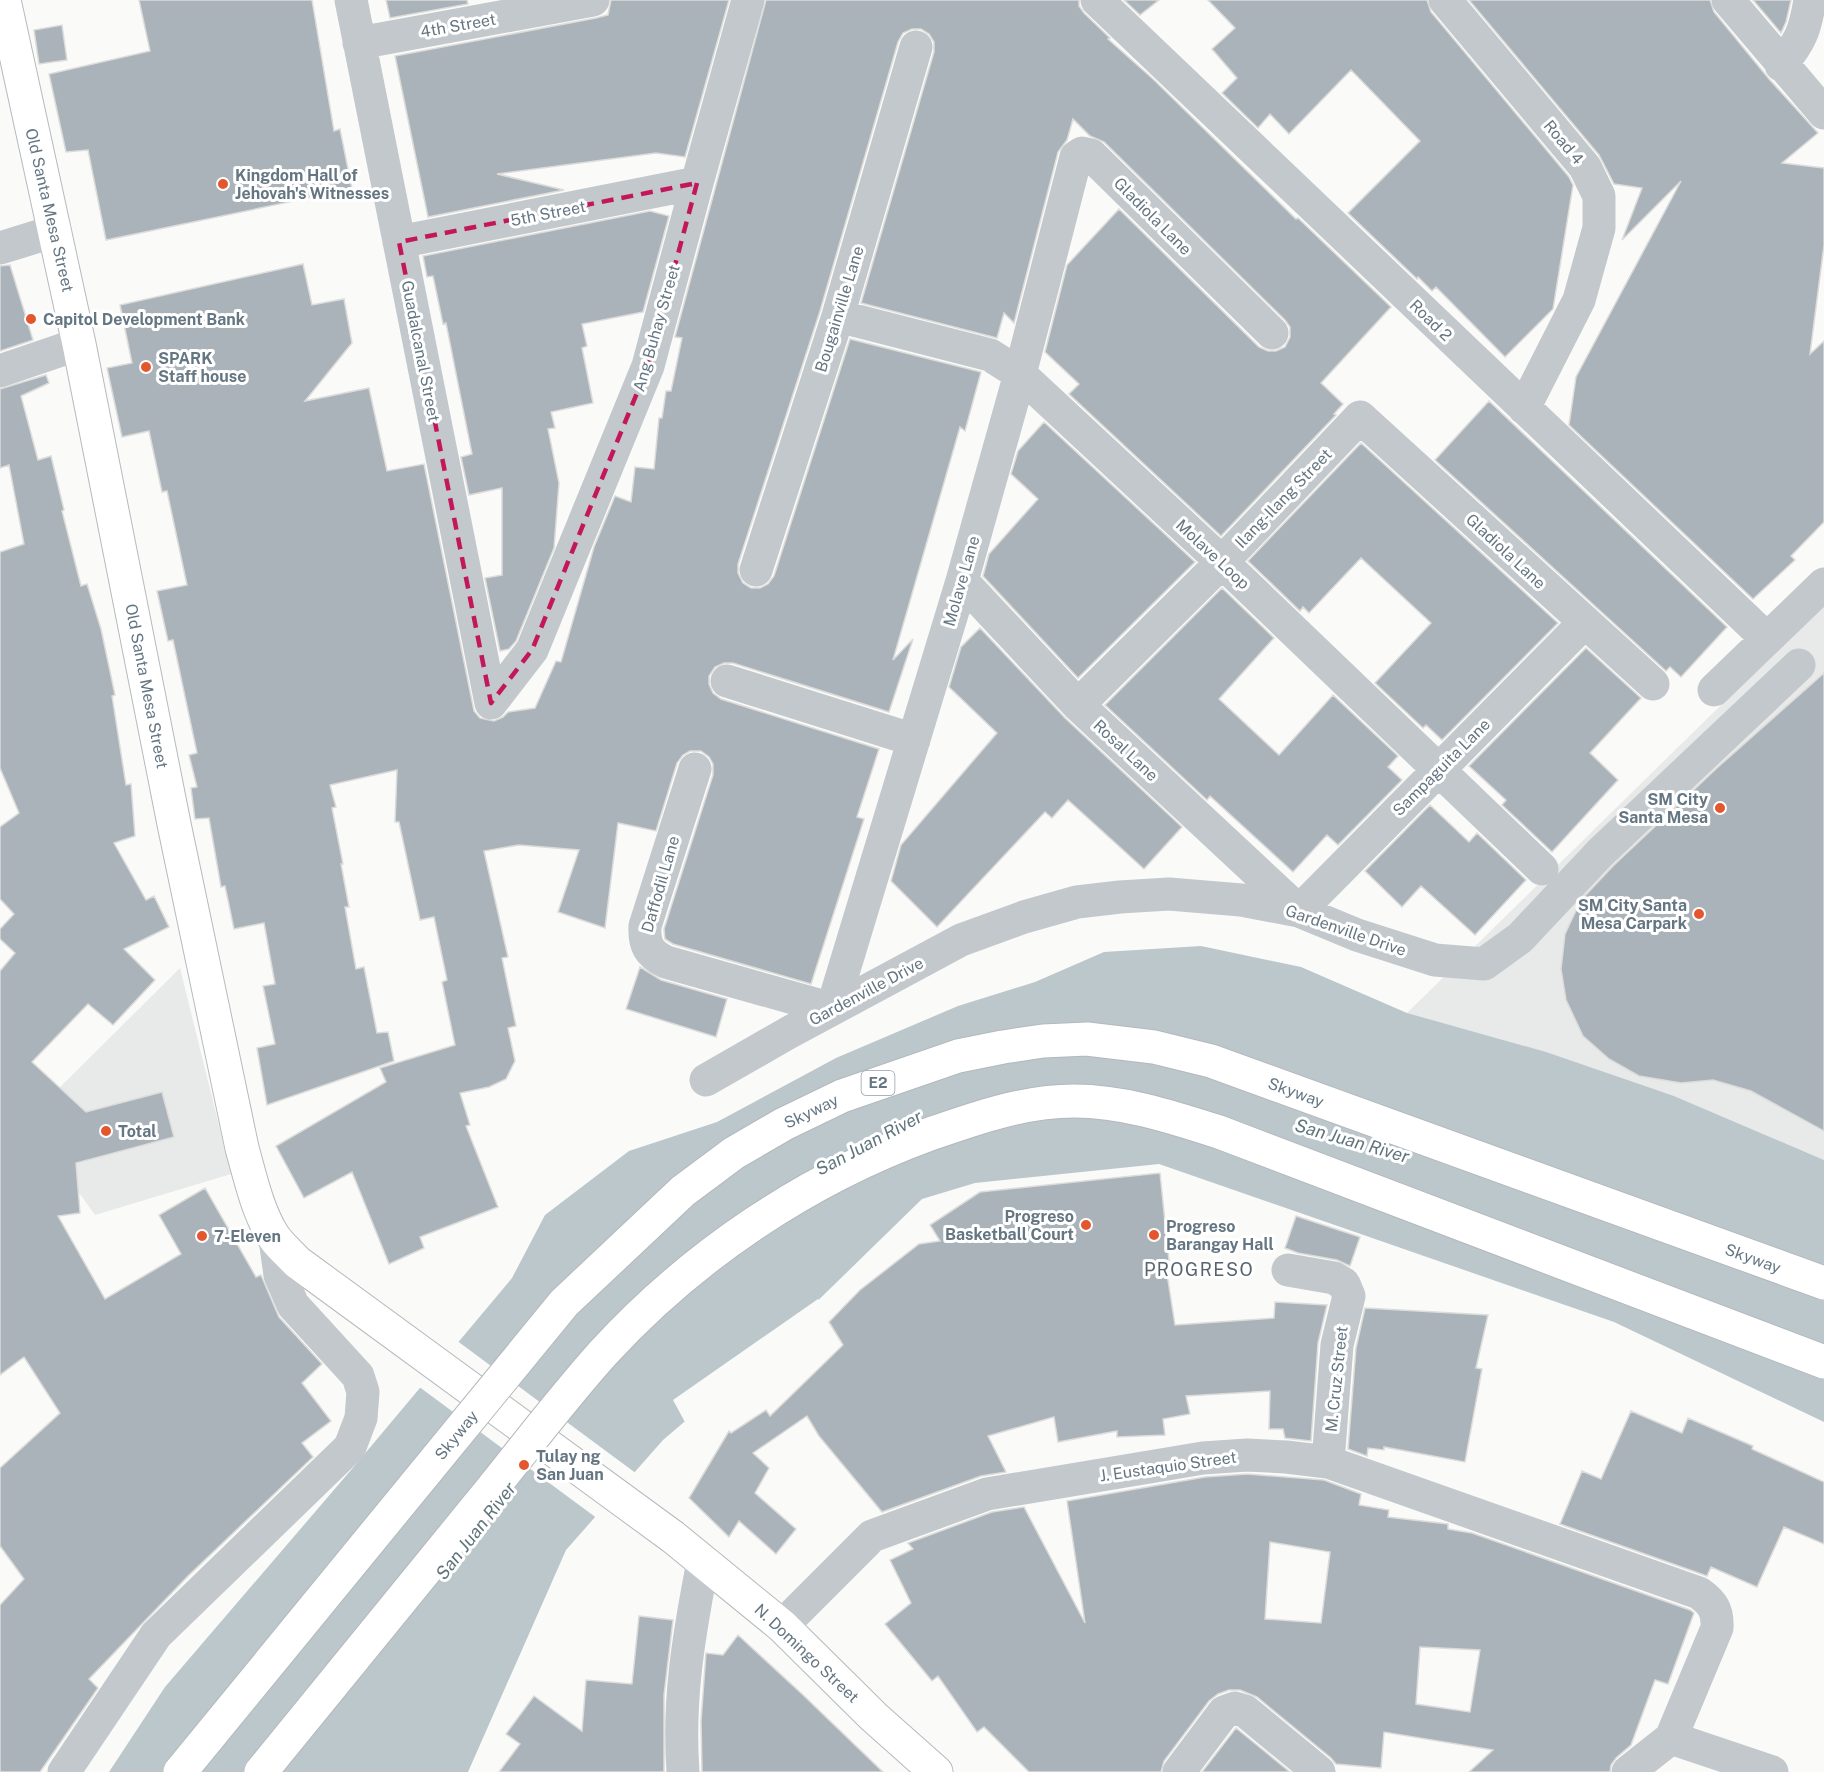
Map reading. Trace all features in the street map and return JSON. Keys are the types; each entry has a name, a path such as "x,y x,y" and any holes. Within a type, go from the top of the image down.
{"main road":[{"name":"Old Santa Mesa Street","path":"4,0 79,344 174,824 242,1148 252,1186 275,1239 297,1262 674,1538"},
{"name":"Skyway","path":"180,1772 564,1302 683,1191 734,1153 784,1124 842,1096 958,1056 1043,1041 1087,1039 1154,1047 1211,1061 1824,1283"},
{"path":"261,1772 603,1353 669,1288 734,1236 830,1177 902,1144 964,1122 1018,1107 1048,1102 1078,1101 1126,1106 1177,1119 1824,1362"},
{"name":"N. Domingo Street","path":"674,1538 782,1626 874,1717 936,1772"}],"street":[{"name":"Guadalcanal Street","path":"351,0 490,703"},
{"name":"4th Street","path":"359,43 593,0"},
{"name":"Ang Buhay Street","path":"490,703 532,650 648,366 696,183 748,0"},
{"name":"Road 2","path":"1097,0 1767,639"},
{"name":"Road 4","path":"1445,0 1585,167 1599,196 1599,228 1579,300 1524,408"},
{"path":"1728,0 1824,113"},
{"path":"1781,65 1797,46 1806,25 1810,0"},
{"name":"Bougainville Lane","path":"756,570 838,316 916,47"},
{"name":"Gladiola Lane","path":"1082,153 1091,155 1272,333"},
{"name":"Molave Lane","path":"832,1009 962,581 1020,374 1076,157 1082,153"},
{"name":"5th Street","path":"399,242 696,183"},
{"path":"0,248 55,231"},
{"name":"Molave Loop","path":"838,316 990,355 1020,374 1222,562 1542,869"},
{"path":"0,371 79,344"},
{"name":"Gladiola Lane","path":"1360,417 1653,684"},
{"name":"Ilang-Ilang Street","path":"1078,705 1222,562 1360,417"},
{"name":"Rosal Lane","path":"962,581 1078,705 1299,911"},
{"path":"1714,690 1824,584"},
{"name":"Sampaguita Lane","path":"1299,911 1584,623"},
{"name":"Gardenville Drive","path":"706,1080 961,940 1023,917 1077,902 1169,894 1241,900 1299,911 1357,935 1435,960 1484,964 1520,938 1600,853 1799,665"},
{"path":"727,681 914,740"},
{"name":"Daffodil Lane","path":"695,769 645,926 644,939 647,948 655,957 666,962 832,1009"},
{"path":"64,1772 156,1635 350,1446 361,1418 363,1392 358,1376 293,1305 280,1275 275,1239"},
{"name":"M. Cruz Street","path":"1288,1270 1334,1278 1344,1284 1348,1296 1337,1345 1328,1462"},
{"name":"J. Eustaquio Street","path":"782,1626 872,1536 987,1494 1203,1458 1247,1455 1328,1462 1699,1593 1708,1599 1718,1617 1717,1628 1671,1737"},
{"path":"683,1772 680,1732 686,1656 701,1572 708,1565"},
{"path":"1179,1772 1224,1712 1235,1708 1245,1711 1319,1772"},
{"path":"1628,1772 1671,1737 1772,1772"}],"highlighted area":[{"path":"697,183 648,366 532,650 491,703 399,242"}],"shaded area":[{"name":"SM City Santa Mesa","path":"1824,604 1824,1160 1674,1096 1407,1013"},
{"path":"180,968 231,1174 95,1215 27,1120"}],"water":[{"name":"San Juan River","path":"1201,946 1301,967 1407,1013 1546,1052 1674,1096 1824,1160 1824,1422 1614,1322 1159,1164 975,1183 922,1199 757,1360 663,1440 566,1550 468,1772 109,1772 165,1687 512,1278 545,1215 629,1151 717,1122 836,1058 958,1006 1035,982 1104,952"}],"pier":[{"path":"818,1299 821,1302 759,1362 686,1424 673,1400"},
{"path":"456,1340 637,1474 598,1519 418,1386"}],"building":[{"path":"139,0 312,0 334,131 340,129 352,189 106,240 88,150 66,152 49,74 150,51"},
{"path":"386,0 467,0 468,4 390,18"},
{"path":"611,0 729,0 685,157 656,153 497,174 564,190 428,217 395,56 608,15"},
{"path":"766,0 1079,0 1079,6 1084,13 1110,38 1108,39 1153,79 1296,219 1298,218 1391,307 1321,383 1343,404 1334,414 1336,415 1221,536 1069,394 1079,384 1045,352 1067,265 1119,209 1259,347 1268,351 1276,351 1285,347 1290,337 1290,327 1104,142 1090,136 1073,119 1067,140 1058,152 1014,323 1004,313 997,338 861,303 934,52 934,42 929,34 921,29 912,29 903,33 898,42 820,311 738,564 738,573 743,583 751,588 760,588 768,584 774,576 850,339 981,372 965,431 960,427 893,660 913,639 889,712 733,663 724,663 715,667 709,676 709,684 713,693 721,699 879,749 857,817 864,819 811,984 673,944 665,939 664,929 713,775 713,764 709,757 701,751 690,751 683,755 677,763 656,831 618,823 605,928 558,912 579,850 519,845 484,851 508,957 502,958 516,1026 508,1028 515,1061 506,1079 489,1087 460,1093 470,1125 466,1126 498,1207 420,1237 424,1248 389,1264 352,1172 304,1198 276,1146 386,1082 380,1068 455,1045 442,982 447,980 434,917 420,920 399,822 395,822 397,770 330,785 336,807 332,808 343,864 341,864 349,907 345,907 356,969 364,967 377,1033 388,1032 394,1061 267,1105 257,1048 275,1044 263,986 275,984 264,923 234,929 225,886 221,887 209,818 195,819 191,788 197,787 189,755 197,753 173,640 168,641 157,591 187,585 167,491 162,492 149,431 122,437 107,368 132,363 120,305 303,264 312,305 344,299 352,343 305,401 369,388 387,471 424,464 474,711 480,718 494,721 508,712 535,708 556,661 561,662 594,547 615,496 631,502 635,467 654,469 659,418 662,418 666,391 671,391 682,338 675,337"},
{"path":"1124,0 1159,0 1140,15"},
{"path":"1208,0 1427,0 1431,12 1569,177 1573,185 1553,309 1505,357 1436,287 1432,291 1418,277 1417,279 1348,213 1420,141 1351,70 1289,134 1270,114 1258,128 1222,93 1237,78 1212,49 1235,28"},
{"path":"1469,0 1710,0 1714,12 1769,79 1818,133 1782,163 1824,168 1824,245 1810,354 1824,341 1824,522 1791,556 1795,560 1753,599 1569,425 1576,377 1681,181 1622,240 1642,188 1614,184 1599,155"},
{"path":"1753,0 1791,0 1781,33"},
{"path":"62,25 67,60 39,64 34,30"},
{"path":"650,211 669,216 643,312 582,324 587,346 582,348 593,403 551,412 555,428 548,429 559,483 554,548 516,641 509,649 500,651 485,578 502,575 502,488 469,495 461,457 472,454 446,323 443,324 433,276 427,277 423,256"},
{"path":"10,265 33,340 0,351 0,266"},
{"path":"46,375 49,383 21,396 38,460 51,456 81,586 87,584 101,629 115,695 112,696 126,785 131,784 135,836 114,843 146,900 154,896 169,927 124,949 155,980 113,1025 88,1004 32,1062 86,1112 162,1092 174,1137 76,1163 80,1213 58,1216 105,1299 181,1254 159,1215 205,1188 256,1277 261,1275 279,1317 322,1364 302,1383 331,1421 302,1443 313,1457 188,1576 89,1679 98,1688 40,1772 0,1772 0,1605 24,1579 0,1546 0,1468 60,1413 24,1357 0,1375 0,971 15,953 0,939 0,929 14,914 0,899 0,827 19,813 0,768 0,552 24,544 9,465 0,468 0,389"},
{"path":"1489,401 1727,627 1681,677 1670,667 1666,671 1435,460"},
{"path":"1044,422 1195,562 1078,678 983,576 989,554 1038,499 1011,474 1018,451"},
{"path":"1361,443 1558,623 1442,740 1426,725 1423,728 1375,683 1431,623 1361,558 1309,613 1303,607 1300,611 1248,561"},
{"path":"1222,588 1274,638 1219,699 1279,755 1333,695 1398,756 1388,767 1402,780 1338,845 1327,835 1293,872 1210,796 1207,800 1105,705"},
{"path":"980,628 1065,718 1182,827 1144,869 1068,800 1052,818 1045,812 937,927 891,881 901,845 997,733 949,687 961,647"},
{"path":"1586,648 1641,698 1590,753 1618,780 1552,852 1502,805 1506,800 1469,766"},
{"name":"SM City Santa Mesa","path":"1824,673 1824,1131 1751,1091 1713,1080 1681,1083 1639,1076 1609,1059 1583,1036 1566,1000 1561,969 1565,934 1581,900 1613,866 1718,767"},
{"path":"1430,805 1469,842 1477,833 1526,880 1475,935 1421,886 1402,907 1365,871"},
{"path":"640,967 661,980 727,999 716,1037 626,1009"},
{"path":"1160,1173 1169,1261 1165,1261 1175,1325 1274,1318 1275,1302 1327,1305 1318,1343 1311,1441 1285,1438 1283,1429 1269,1429 1270,1391 1186,1396 1190,1414 1163,1419 1165,1435 1117,1437 1117,1431 1058,1442 1054,1417 988,1436 1006,1472 981,1476 882,1512 819,1436 807,1416 753,1453 769,1468 755,1493 796,1529 776,1554 739,1521 729,1537 689,1498 729,1431 731,1433 766,1410 770,1416 843,1345 829,1322 860,1290 919,1244 940,1241 930,1225 980,1192"},
{"path":"1296,1216 1360,1237 1350,1266 1337,1260 1298,1253 1285,1248"},
{"path":"1365,1308 1488,1315 1476,1368 1482,1369 1465,1462 1384,1447 1384,1450 1368,1448 1367,1456 1348,1449 1356,1348"},
{"path":"1631,1411 1682,1433 1688,1418 1753,1446 1752,1449 1824,1482 1824,1544 1784,1527 1757,1587 1711,1567 1707,1576 1560,1524 1582,1471 1601,1479"},
{"path":"1247,1474 1324,1480 1361,1494 1359,1505 1389,1510 1388,1517 1448,1524 1448,1529 1472,1533 1694,1613 1668,1684 1655,1680 1631,1745 1616,1758 1611,1765 1610,1772 1469,1772 1493,1750 1384,1732 1381,1768 1336,1764 1257,1697 1240,1690 1229,1690 1209,1701 1164,1761 1161,1772 1029,1772 984,1727 977,1732 938,1676 932,1681 885,1624 911,1603 890,1560 913,1549 908,1543 992,1512 1024,1507 1085,1623 1067,1501 1205,1477","holes":["1270,1542 1330,1552 1321,1623 1265,1619","1420,1647 1480,1650 1470,1712 1416,1704"]},
{"path":"639,1616 673,1620 664,1695 664,1772 499,1772 520,1744 506,1734 534,1696 582,1731 586,1680 632,1684"},
{"path":"738,1635 883,1772 702,1772 701,1721 706,1653 723,1655"},
{"path":"1236,1728 1290,1772 1202,1772"}],"place":[{"name":"Kingdom Hall of Jehovah's Witnesses","path":"223,184"},
{"name":"Capitol Development Bank","path":"31,319"},
{"name":"SPARK Staff house","path":"146,367"},
{"name":"SM City Santa Mesa","path":"1720,808"},
{"name":"SM City Santa Mesa Carpark","path":"1699,914"},
{"name":"Total","path":"106,1131"},
{"name":"Progreso Basketball Court","path":"1086,1225"},
{"name":"Progreso Barangay Hall","path":"1154,1235"},
{"name":"7-Eleven","path":"202,1236"},
{"name":"Tulay ng San Juan","path":"524,1465"}],"district":[{"name":"PROGRESO","path":"1199,1270"}]}
